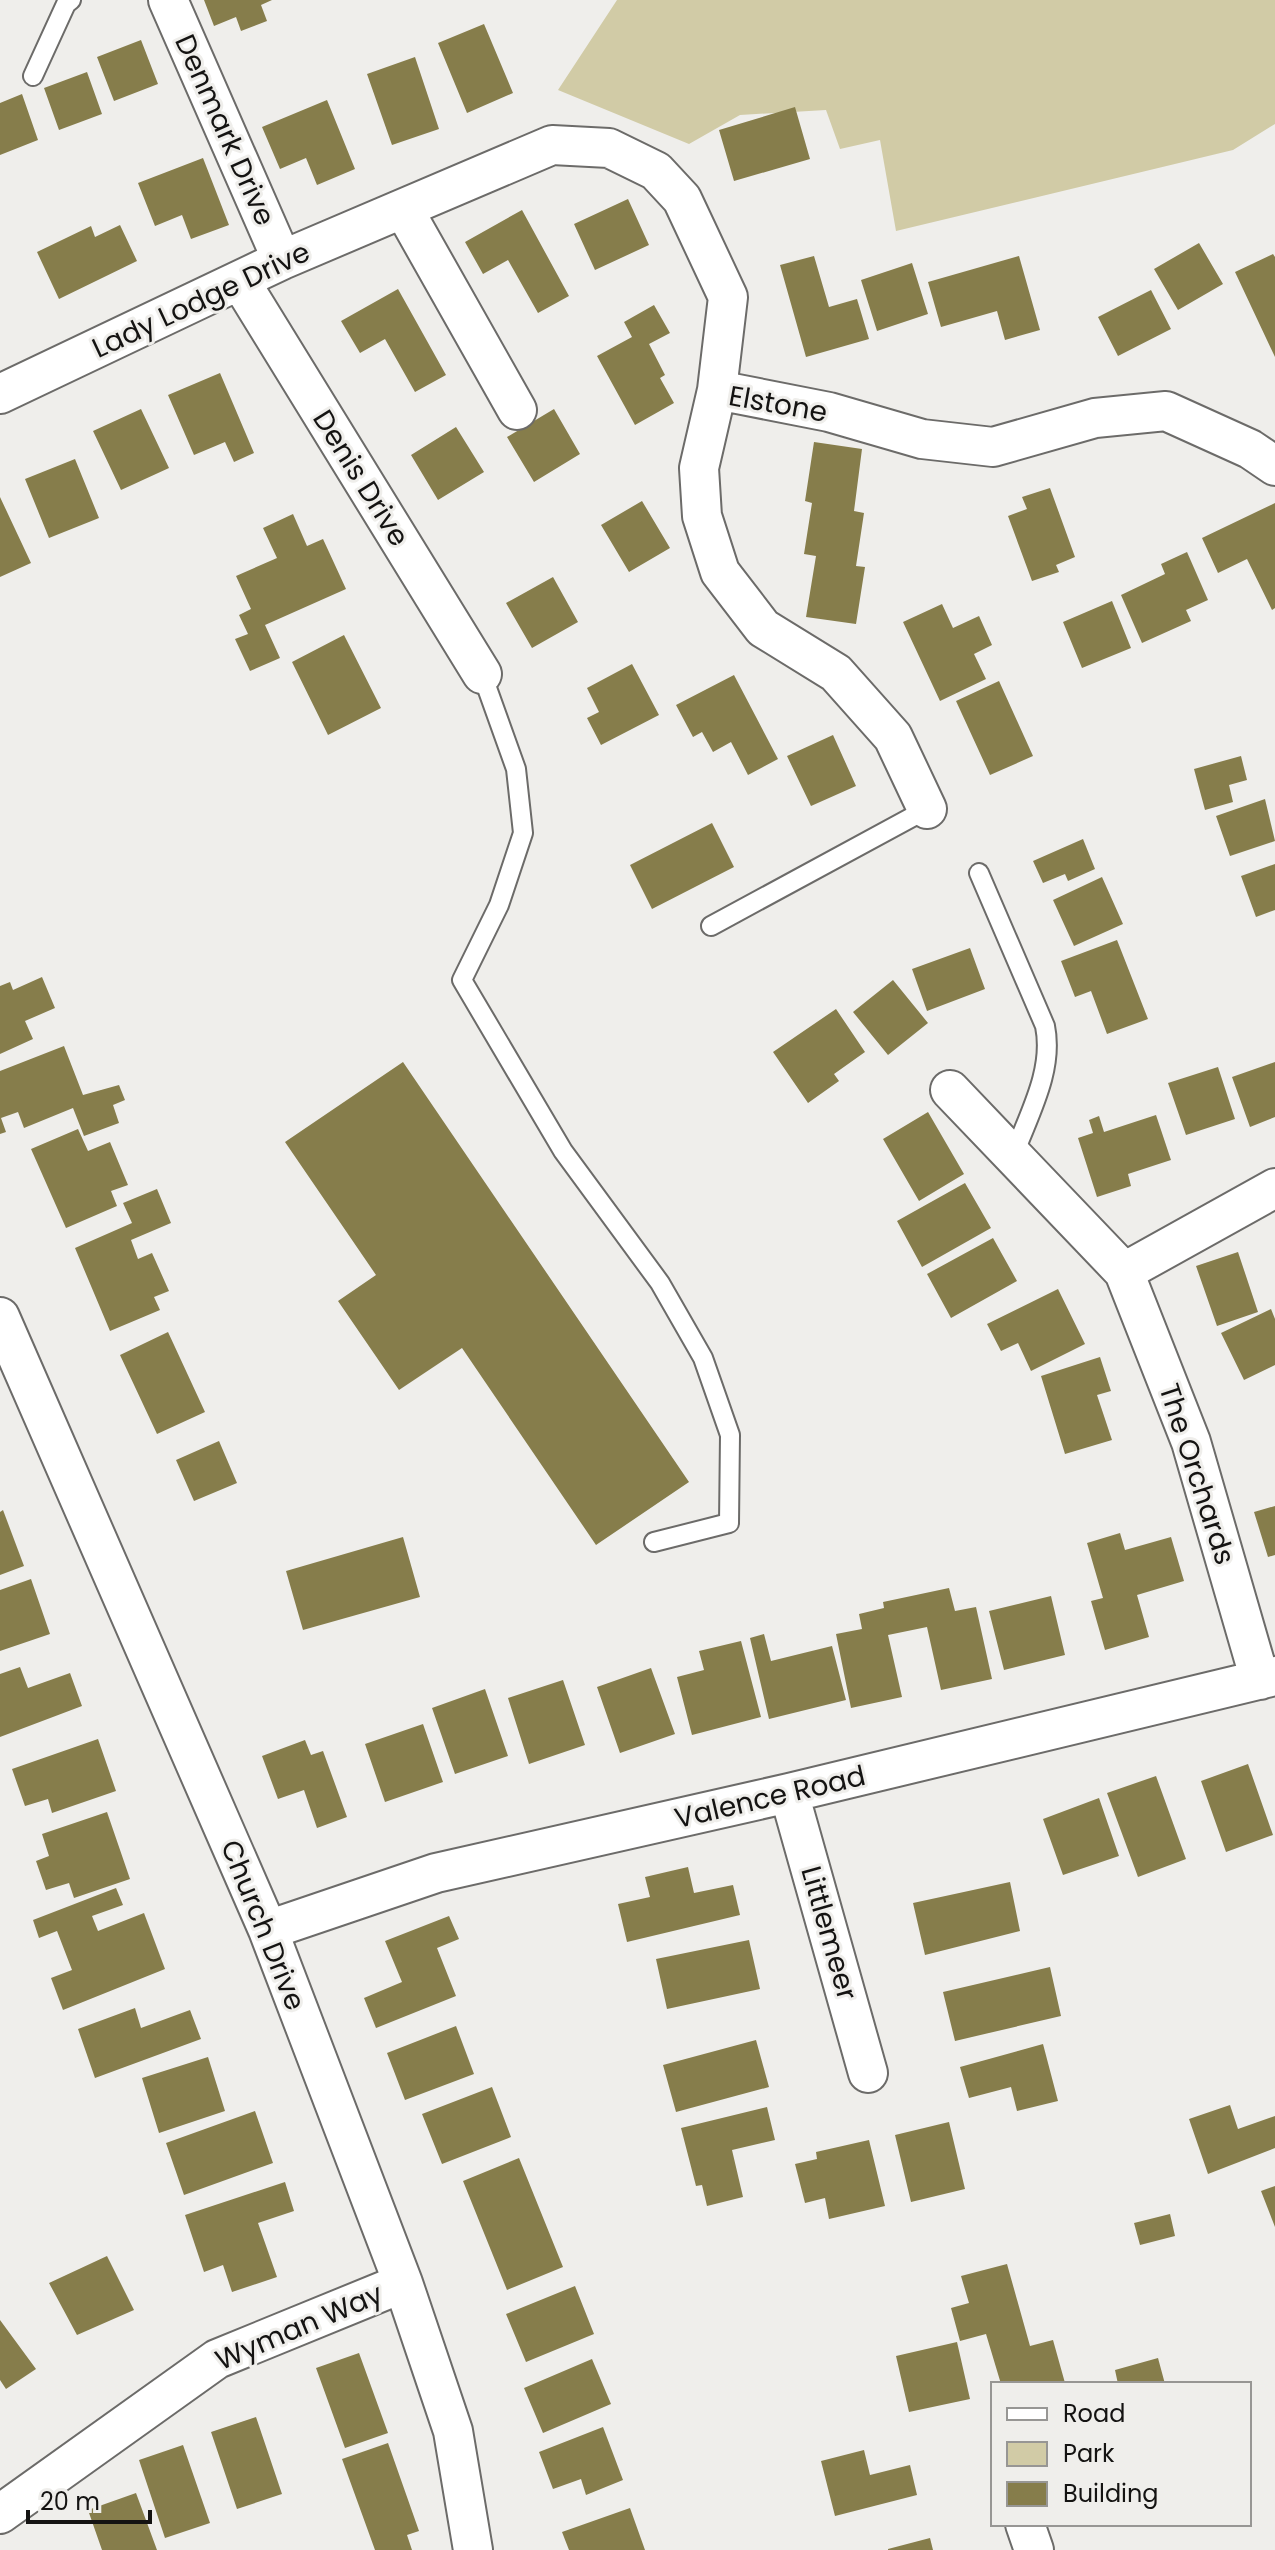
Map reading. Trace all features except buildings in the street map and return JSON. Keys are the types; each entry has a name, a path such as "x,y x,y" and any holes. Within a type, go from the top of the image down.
{"street":[{"name":"Denmark Drive","path":"168,0 282,260"},
{"name":"Lady Lodge Drive","path":"0,394 282,260 552,145 609,148 656,171 682,199 728,297 717,390"},
{"path":"404,210 517,410"},
{"name":"Denis Drive","path":"240,281 482,674"},
{"name":"Elstone","path":"927,809 893,737 836,673 763,628 720,572 702,516 699,468 717,390 829,412 922,439 993,447 1095,418 1166,411 1250,449 1275,466"},
{"name":"The Orchards","path":"950,1090 1124,1272 1191,1442 1267,1678"},
{"path":"1124,1272 1275,1188"},
{"name":"Church Drive","path":"2,1330 268,1930 403,2283 453,2431 473,2550"},
{"name":"Valence Road","path":"268,1930 436,1873 789,1793 1267,1678"},
{"name":"Littlemeer","path":"789,1793 868,2073"},
{"name":"Wyman Way","path":"0,2514 217,2359 403,2283"},
{"path":"1026,2526 1034,2550"}],"lane":[{"path":"33,76 66,4 71,0"},
{"path":"482,674 516,769 523,833 499,905 462,980 563,1151 660,1283 703,1358 730,1435 729,1523 654,1542"},
{"path":"711,926 927,809"},
{"path":"979,873 1045,1026 1049,1045 1046,1066 1014,1154"}],"green space":[{"path":"617,0 1275,0 1275,124 1233,150 896,231 880,140 840,149 826,110 740,115 689,144 558,90"}]}
